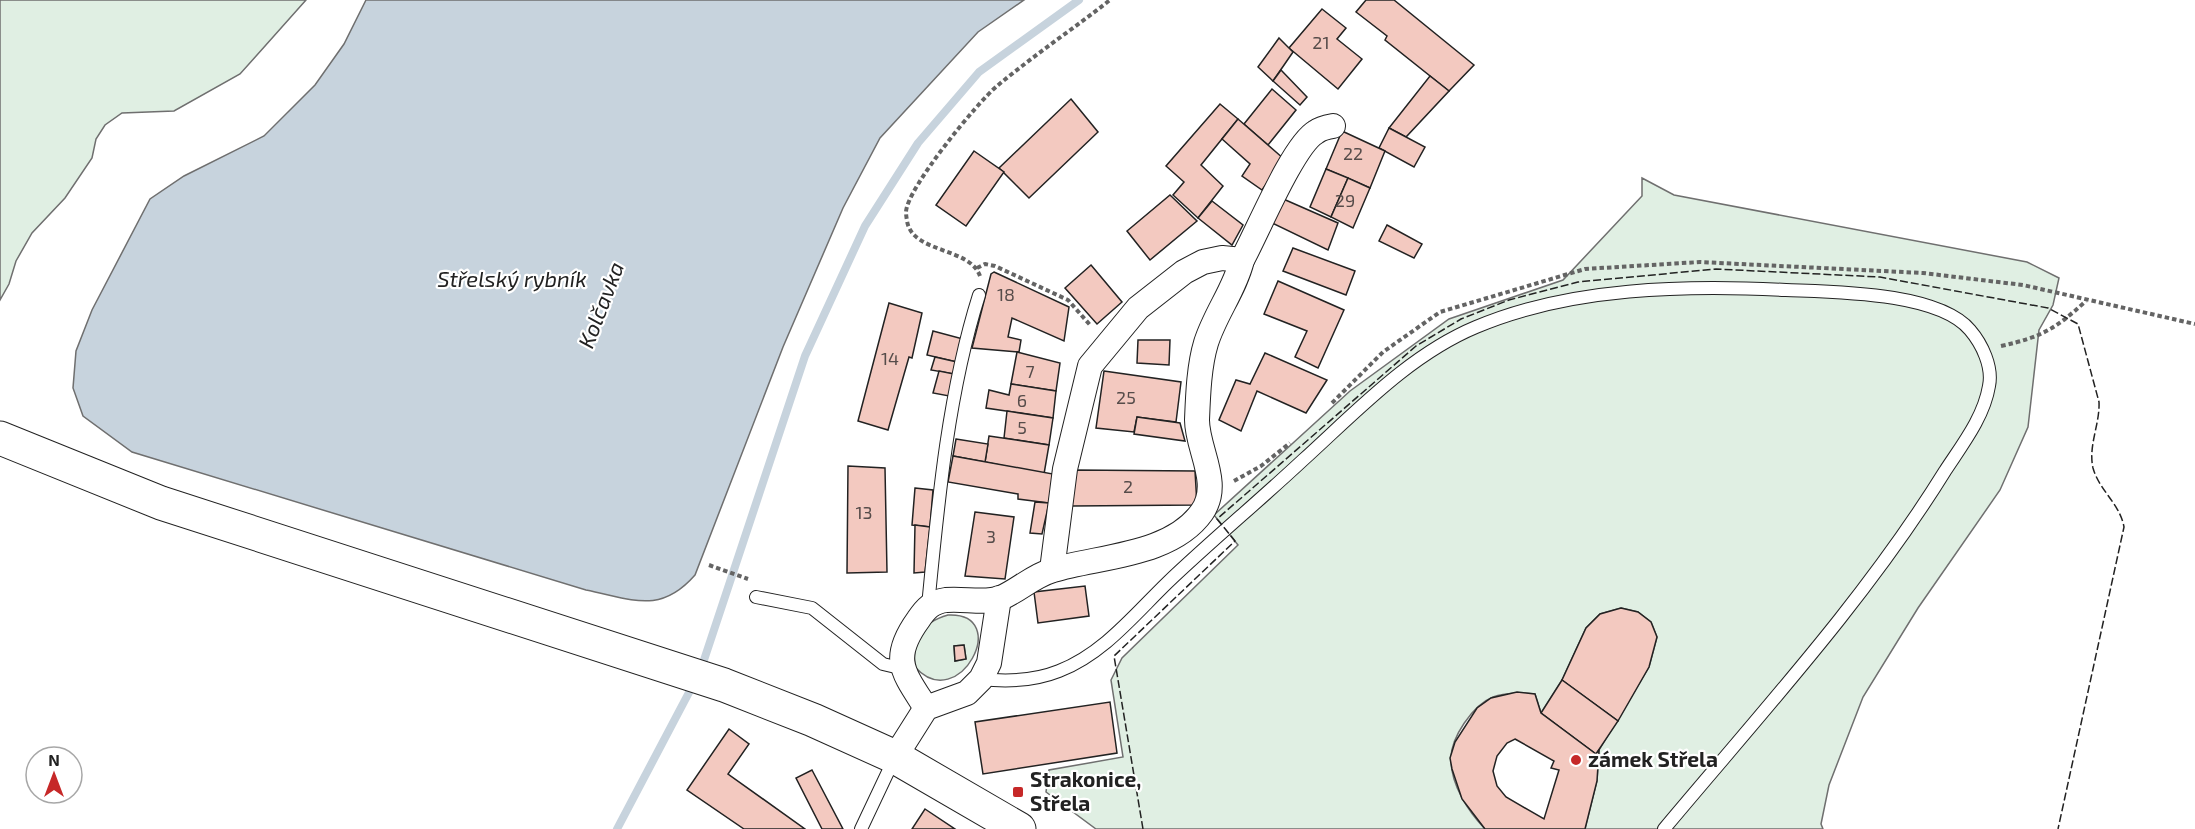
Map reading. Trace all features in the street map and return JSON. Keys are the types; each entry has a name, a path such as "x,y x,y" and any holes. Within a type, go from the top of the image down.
{"main road":[{"path":"0,438 161,503 663,663 724,685 813,720 895,757 1019,829"}],"street":[{"path":"926,708 904,669 901,657 905,638 928,606 945,600 999,598 1028,580 1052,570 1158,544 1197,518 1208,499 1210,486 1197,422 1206,344 1239,273 1242,260 1277,187 1314,132 1333,126"},
{"path":"1052,570 1065,469 1090,366 1138,308 1184,272 1212,260 1242,260"},
{"path":"895,757 926,708 967,693 981,680 989,663 999,598"}],"lane":[{"path":"981,680 1009,682 1059,671 1107,642 1225,528 1369,399 1416,361 1485,324 1541,306 1625,293 1693,288 1835,292 1914,301 1953,314 1972,331 1989,366 1990,384 1980,414 1921,510 1843,616 1664,829"},
{"path":"928,606 938,497 954,406 979,295"},
{"path":"756,597 812,608 883,664 904,669"},
{"path":"861,829 895,757"}],"path":[{"path":"979,295 981,280 977,268 970,261 929,245 909,228 906,210 919,182 956,133 995,88 1110,0"},
{"path":"1329,406 1383,352 1440,312 1585,269 1700,262 1888,270 2023,285 2195,324"},
{"path":"977,268 985,264 995,266 1068,300 1106,344"},
{"path":"1983,350 2036,338 2067,318 2086,301"},
{"path":"1210,486 1235,480 1261,466 1297,437"},
{"path":"709,564 743,578"}],"green space":[{"path":"0,0 306,0 240,74 174,111 122,113 105,125 96,139 92,158 65,198 32,233 16,261 9,284 0,300"},
{"path":"1642,178 1674,195 2027,262 2059,278 2053,305 2039,330 2028,427 2000,490 1918,608 1863,697 1829,785 1821,824 1823,829 1585,829 1597,781 1599,750 1649,667 1657,637 1651,622 1638,612 1621,608 1600,614 1586,628 1562,680 1541,713 1535,694 1504,694 1485,701 1464,723 1454,742 1452,769 1457,788 1485,829 1096,829 1046,792 1049,770 1123,757 1111,680 1122,658 1238,545 1214,515 1350,391 1449,319 1563,280 1642,196"},
{"path":"948,615 967,618 976,629 978,643 972,658 962,671 948,679 932,679 915,667 917,640 924,628 938,618","holes":["964,645 966,659 955,661 954,646"]}],"water":[{"name":"Střelský rybník","path":"366,0 1024,0 978,32 880,138 843,208 783,347 695,575 670,595 657,600 645,601 586,590 132,452 83,416 73,388 76,351 92,310 150,199 184,176 264,136 315,85 344,44"}],"building":[{"path":"1366,0 1394,0 1474,65 1449,91 1385,40 1387,36 1356,12"},
{"path":"1322,9 1346,28 1337,39 1362,59 1338,89 1289,48"},
{"path":"1279,38 1293,52 1273,81 1258,67"},
{"path":"1281,70 1307,97 1300,105 1273,81"},
{"path":"1430,76 1449,91 1406,137 1389,128"},
{"path":"1272,89 1296,110 1268,145 1244,124"},
{"path":"1071,99 1098,132 1029,198 999,168"},
{"path":"1220,104 1238,119 1201,165 1223,186 1198,218 1173,195 1184,182 1166,166"},
{"path":"1238,119 1284,159 1262,190 1242,176 1250,164 1222,139"},
{"path":"1389,128 1425,147 1414,167 1379,148"},
{"path":"1342,131 1385,151 1370,188 1326,169"},
{"path":"974,151 1004,172 966,226 936,205"},
{"path":"1326,169 1348,178 1331,217 1310,207"},
{"path":"1348,178 1370,188 1353,228 1331,217"},
{"path":"1170,195 1197,221 1150,260 1127,231"},
{"path":"1281,198 1338,223 1328,250 1270,222"},
{"path":"1212,201 1243,225 1232,245 1198,218"},
{"path":"1387,225 1422,244 1414,258 1379,241"},
{"path":"1293,248 1355,271 1346,295 1283,271"},
{"path":"1091,265 1122,302 1097,324 1065,288"},
{"path":"994,272 1069,307 1064,341 1012,318 1008,337 1021,340 1019,352 972,348 991,274"},
{"path":"1278,281 1344,310 1318,368 1295,357 1307,331 1264,314"},
{"path":"889,303 922,313 912,358 909,357 888,430 858,421"},
{"path":"933,331 963,339 957,362 927,355"},
{"path":"1138,340 1170,340 1169,365 1137,363"},
{"path":"1017,352 1060,363 1056,391 1011,384"},
{"path":"1265,353 1327,380 1306,413 1257,391 1241,431 1219,420 1236,380 1250,384"},
{"path":"935,357 957,362 954,374 931,370"},
{"path":"939,371 954,374 949,396 933,393"},
{"path":"1104,371 1181,382 1176,422 1137,417 1134,432 1096,428"},
{"path":"1011,384 1056,391 1053,418 986,408 989,390 1009,395"},
{"path":"1007,411 1053,418 1049,445 1004,438"},
{"path":"1137,417 1180,423 1185,441 1134,434"},
{"path":"989,436 1049,445 1044,474 985,462"},
{"path":"956,439 988,444 985,462 953,456"},
{"path":"953,456 1053,474 1049,503 1018,499 1018,494 948,482"},
{"path":"848,466 885,468 887,572 847,573"},
{"path":"1075,470 1195,471 1197,505 1072,506"},
{"path":"915,488 933,490 930,527 912,525"},
{"path":"1035,502 1049,503 1042,534 1030,533"},
{"path":"975,512 1014,517 1005,579 965,576"},
{"path":"915,525 930,527 925,572 914,573"},
{"path":"1085,586 1089,616 1038,623 1034,592"},
{"path":"1621,608 1638,612 1651,622 1657,637 1649,667 1618,721 1562,680 1586,628 1600,614"},
{"path":"964,645 966,659 955,661 954,646"},
{"path":"1562,680 1618,721 1596,754 1541,713"},
{"name":"zámek Střela","path":"1517,692 1535,694 1541,713 1596,754 1599,750 1597,781 1585,829 1485,829 1462,799 1450,758 1455,742 1477,708 1491,698","holes":["1515,739 1554,761 1551,768 1559,770 1544,819 1506,797 1497,786 1493,771 1497,756 1507,743"]},
{"path":"1110,702 1117,753 983,774 975,722"},
{"path":"729,729 749,744 728,774 805,829 744,829 687,790"},
{"path":"812,770 843,829 822,829 796,778"},
{"path":"925,809 955,829 912,829"}],"waterway":[{"path":"700,672 805,356 865,226 918,143 979,72 1079,0"},
{"path":"617,829 694,683"}],"fence":[{"path":"1143,829 1114,656 1235,541 1217,519 1416,346 1461,319 1509,300 1578,282 1716,269 1880,277 2048,308 2078,324 2099,402 2092,452 2093,468 2118,511 2124,527 2058,829"}],"place":[{"name":"zámek Střela","path":"1576,760"},
{"name":"Strakonice, Střela","path":"1018,792"}],"water label":[{"name":"Kolčavka","path":"601,305"}]}
